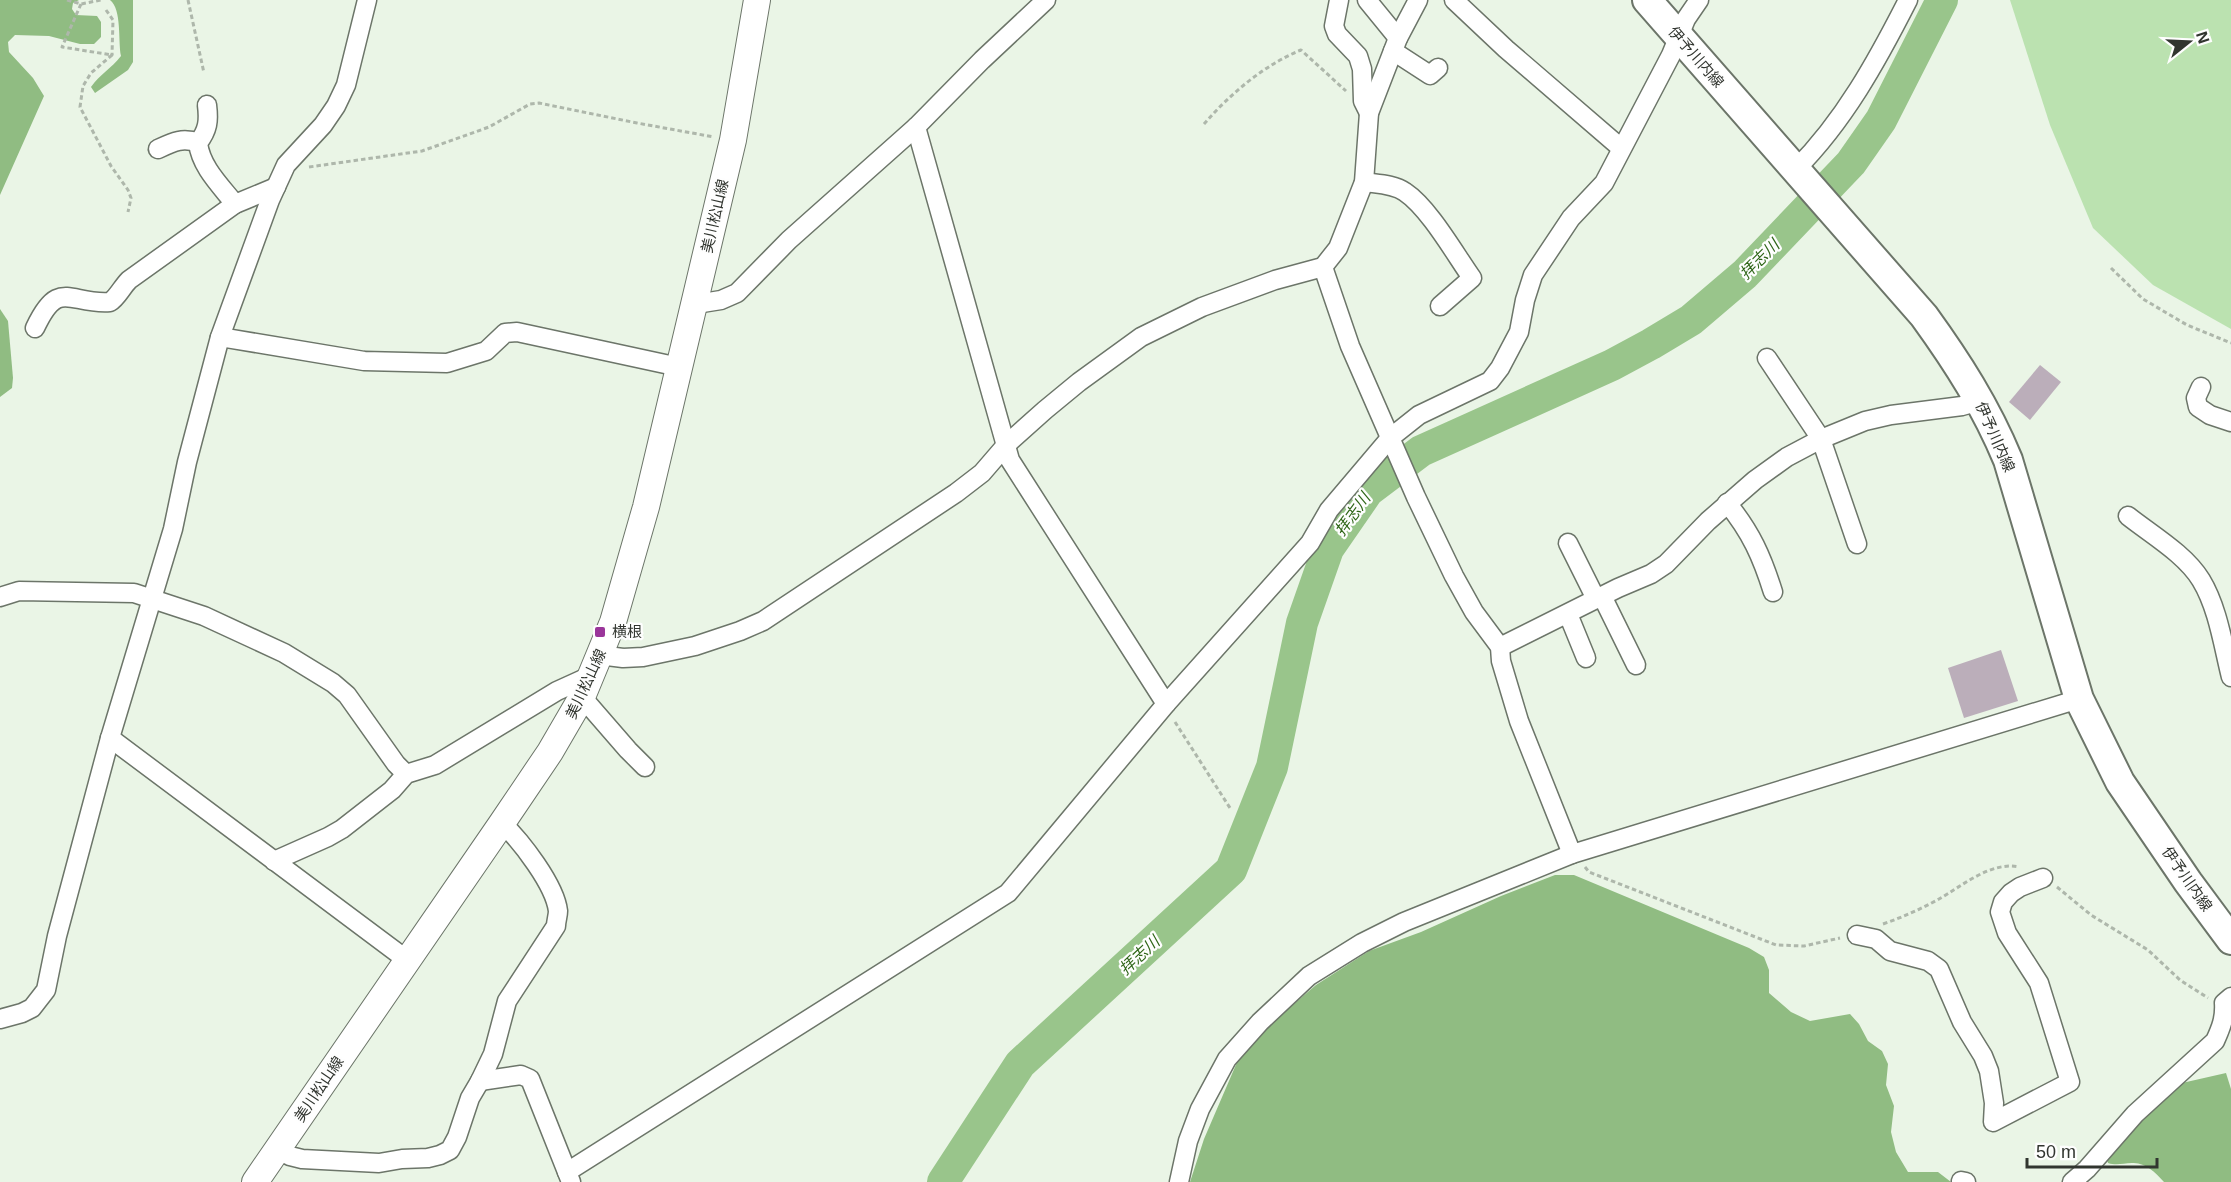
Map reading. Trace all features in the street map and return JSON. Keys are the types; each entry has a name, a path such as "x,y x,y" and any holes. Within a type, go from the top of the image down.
{"main road":[{"name":"美川松山線","path":"255,1182 550,752 590,676 613,622 626,583 696,304 733,140 758,0"},
{"name":"伊予川内線","path":"1647,0 1924,316 1962,369 1996,431 2019,494 2079,699 2120,782 2231,940"}],"street":[{"path":"0,1019 32,1008 46,990 57,936 110,738 173,529 187,462 220,337 286,165 310,141 336,106 346,85 367,0"},
{"path":"696,304 721,300 737,293 789,240 916,127 982,60 1046,0"},
{"path":"274,861 342,829 392,790 406,774 435,765 557,691 633,657 673,651 722,638 763,621 956,493 982,473 1007,444 1079,382 1141,338 1202,307 1275,280 1323,267 1338,248 1364,182 1366,107 1362,69 1358,56 1337,34 1334,26 1339,0"},
{"path":"1367,0 1396,45 1430,75 1438,68"},
{"path":"1366,107 1418,0"},
{"path":"1454,0 1506,49 1621,148"},
{"path":"480,1081 521,1075 530,1079 569,1177 1008,893 1166,704 1310,543 1329,510 1391,442 1419,415 1490,381 1500,368 1519,332 1525,300 1533,275 1571,218 1604,183 1671,56 1686,19 1699,0"},
{"path":"1799,173 1878,59 1908,0"},
{"path":"207,105 209,122 206,132 198,143 199,153 207,169 235,204"},
{"path":"916,127 1010,460 1166,704"},
{"path":"158,148 179,140 188,139 198,143"},
{"path":"1364,182 1394,187 1405,192 1429,217 1472,278 1440,306"},
{"path":"35,328 45,308 58,298 70,297 104,303 115,299 129,280 235,204 276,187"},
{"path":"1323,267 1350,346 1416,497 1474,612 1500,647 1501,661 1519,721 1572,854"},
{"path":"220,337 364,361 447,363 486,351 505,333 517,332 679,368"},
{"path":"1767,358 1821,439 1857,544"},
{"path":"2201,387 2196,398 2198,407 2210,415 2231,422"},
{"path":"1500,647 1651,574 1666,564 1727,503 1755,480 1787,458 1821,439 1865,422 1891,415 1962,406 1980,401"},
{"path":"1727,503 1759,550 1773,592"},
{"path":"2128,516 2184,561 2200,579 2215,612 2231,677"},
{"path":"1568,543 1636,665"},
{"path":"0,597 19,591 134,592 204,616 284,653 333,683 347,695 396,764 406,774"},
{"path":"1568,614 1586,658"},
{"path":"590,676 628,750 645,767"},
{"path":"1179,1182 1188,1141 1200,1108 1227,1059 1260,1022 1309,976 1362,943 1404,922 1572,854 2079,699"},
{"path":"110,738 407,960"},
{"path":"278,1150 302,1159 379,1163 440,1155 450,1150 457,1137 470,1098 493,1054 507,1001 556,926 558,911 552,894 529,852 502,823"},
{"path":"1857,935 1876,939 1890,951 1928,961 1939,969 1962,1022 1983,1056 1989,1071 1993,1088 1993,1122 2070,1082 2038,983 2007,933 2000,912 2002,902 2011,893 2043,878"},
{"path":"2072,1182 2087,1169 2136,1114 2215,1041 2222,1026 2228,1000"}],"path":[{"path":"67,0 81,4 100,0"},
{"path":"188,0 204,73"},
{"path":"81,4 62,47 112,55"},
{"path":"106,9 113,20 112,55 91,73 83,86 80,107 111,166 128,190 131,198 128,212"},
{"path":"1204,124 1232,94 1301,50 1366,107"},
{"path":"286,165 303,167 422,151 489,127 530,104 539,102 733,140"},
{"path":"2111,268 2143,299 2187,325 2231,343"},
{"path":"1166,704 1230,808"},
{"path":"1572,854 1589,872 1756,939 1776,945 1804,946 1857,935 1937,900 1982,874 2014,866 2043,878 2091,915 2148,950 2193,990 2228,1000"}],"green space":[{"path":"0,0 79,0 73,3 72,9 76,15 97,16 101,22 101,37 94,44 80,44 49,36 15,35 8,42 9,52 33,78 44,96 0,195"},
{"path":"110,0 133,0 133,62 128,70 95,93 91,87 121,56 118,18 114,4"},
{"path":"2010,0 2231,0 2231,329 2153,285 2093,228 2050,125"},
{"path":"0,309 8,321 13,378 12,388 0,397"},
{"path":"1555,875 1574,875 1749,948 1764,957 1769,970 1769,993 1791,1012 1810,1021 1850,1014 1859,1024 1868,1041 1882,1051 1888,1064 1886,1085 1894,1106 1891,1132 1896,1152 1908,1172 1938,1172 1951,1182 1190,1182 1204,1139 1238,1060 1267,1027 1316,985 1369,951 1421,932 1501,896"},
{"path":"2226,1073 2231,1089 2231,1182 2164,1182 2153,1171 2141,1164 2108,1163 2106,1157 2147,1109 2182,1083"}],"building":[{"path":"2040,365 2061,382 2030,420 2009,402"},
{"path":"2001,650 2018,701 1964,718 1948,668"}],"waterway":[{"name":"拝志川","path":"943,1182 1020,1064 1231,870 1272,767 1302,623 1328,549 1368,491 1421,451 1612,365 1651,344 1691,320 1745,274 1851,163 1881,120 1942,0"}],"place":[{"name":"横根","path":"600,632"}]}
